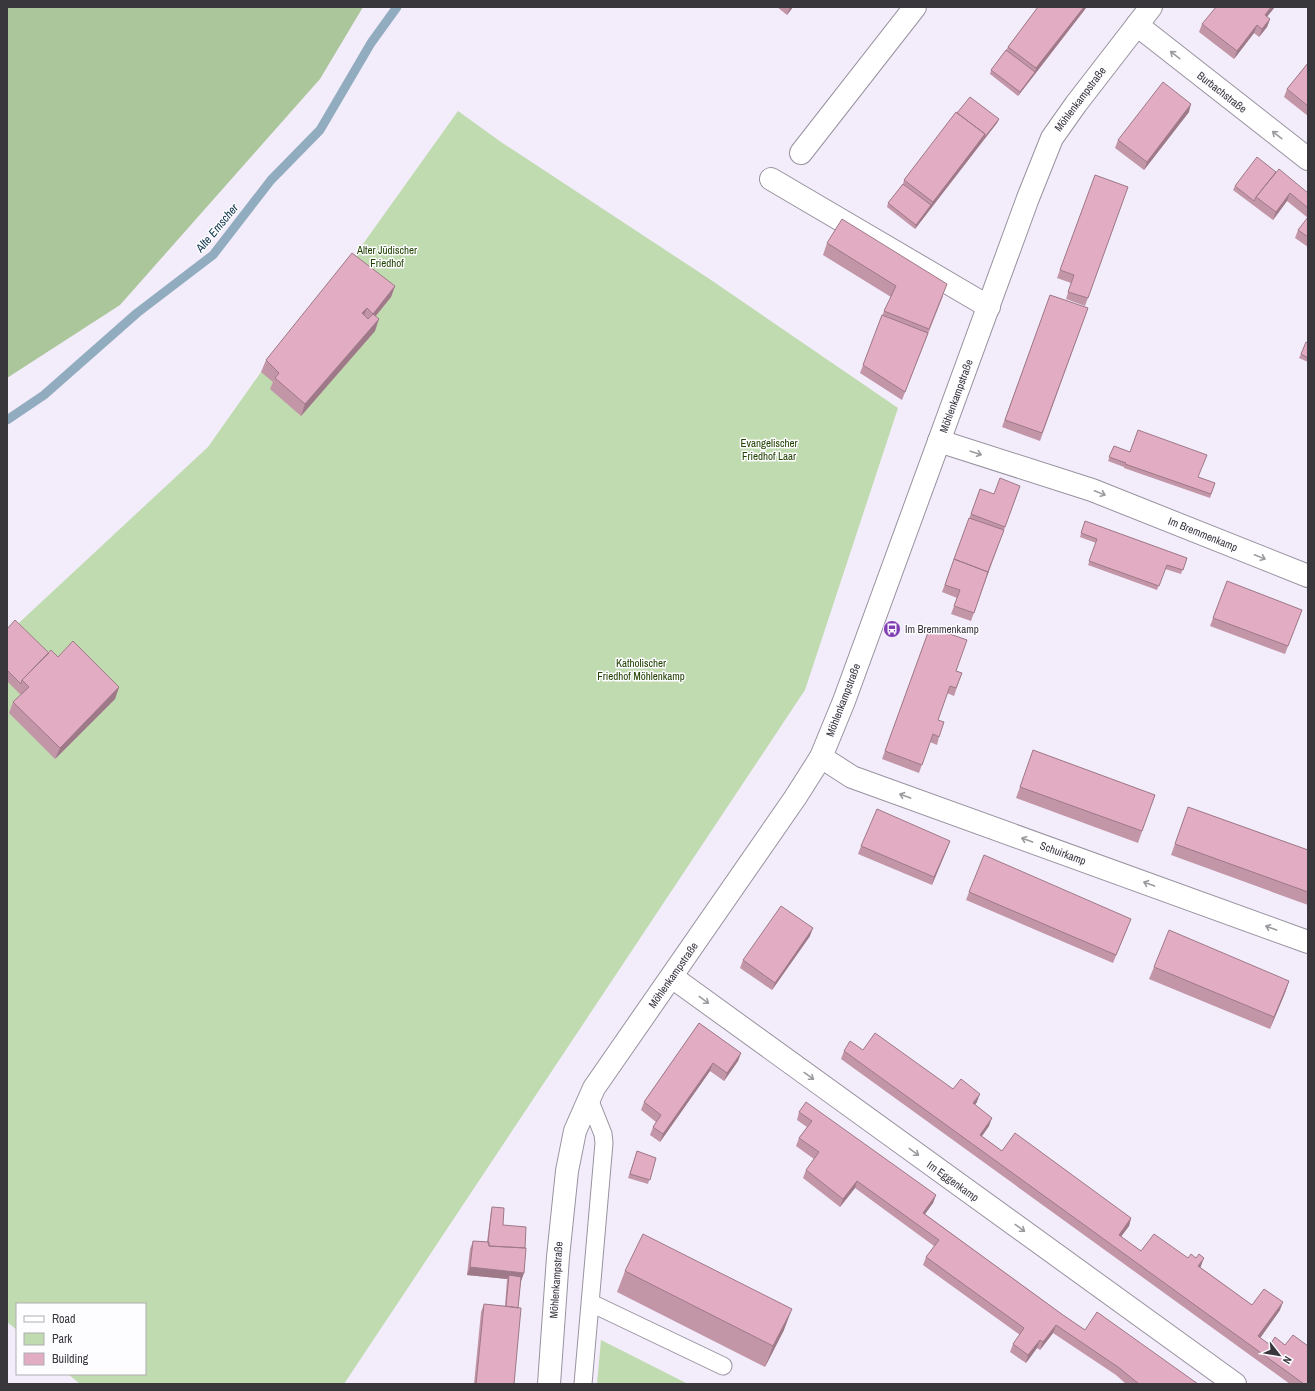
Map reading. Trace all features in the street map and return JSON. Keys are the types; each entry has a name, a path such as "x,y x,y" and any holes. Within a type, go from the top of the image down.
{"street":[{"path":"801,153 916,7"},
{"name":"Möhlenkampstraße","path":"549,1384 558,1257 567,1171 575,1131 594,1088 795,798 821,756 844,701 1028,198 1052,138 1076,104 1151,7"},
{"name":"Burbachstraße","path":"1137,25 1308,159"},
{"path":"771,179 989,307"},
{"name":"Im Bremmenkamp","path":"939,441 1092,490 1308,576"},
{"name":"Schuirkamp","path":"821,756 852,777 1308,942"},
{"name":"Im Eggenkamp","path":"672,977 1235,1384"}],"lane":[{"path":"583,1384 604,1143 603,1134 589,1099"},
{"path":"591,1303 723,1366"}],"green space":[{"path":"7,7 363,7 320,79 120,305 7,378"},
{"path":"458,111 501,142 708,278 898,408 805,690 344,1384 80,1384 69,1375 146,1375 146,1303 16,1303 16,1329 7,1322 7,634 208,447 261,372 348,265"},
{"path":"601,1340 688,1384 597,1384"}],"building":[{"path":"1038,7 1084,7 1036,68 1008,47"},
{"path":"1216,7 1271,7 1265,15 1270,19 1262,29 1257,25 1237,51 1202,24"},
{"path":"1006,50 1035,72 1020,92 991,70"},
{"path":"1308,63 1308,106 1287,89"},
{"path":"1163,82 1191,104 1147,162 1118,140"},
{"path":"970,97 999,119 984,138 985,134 957,113"},
{"path":"956,112 985,134 933,202 904,180"},
{"path":"1257,157 1276,172 1254,201 1235,186"},
{"path":"1279,169 1308,193 1308,208 1290,193 1276,212 1256,197"},
{"path":"1095,175 1128,187 1088,298 1068,292 1074,275 1060,270"},
{"path":"903,184 931,205 916,225 888,203"},
{"path":"1308,217 1308,237 1298,230"},
{"path":"842,219 947,284 929,329 884,311 896,286 827,243"},
{"path":"352,253 395,286 373,314 379,319 305,404 275,378 279,373 266,360","holes":["367,308 373,314 368,319 362,313"]},
{"path":"1050,295 1088,308 1042,433 1005,420"},
{"path":"882,315 928,333 905,392 863,365"},
{"path":"1306,342 1308,343 1308,358 1301,354"},
{"path":"1138,430 1207,455 1198,477 1215,483 1211,494 1109,457 1114,446 1130,452"},
{"path":"1000,478 1020,486 1005,527 971,514 980,489 994,494"},
{"path":"969,518 1004,530 988,572 954,559"},
{"path":"1085,521 1187,558 1183,570 1167,565 1159,586 1089,561 1097,539 1081,533"},
{"path":"954,559 988,572 974,613 954,606 960,590 945,585"},
{"path":"1227,581 1302,610 1288,646 1213,618"},
{"path":"15,620 49,653 22,680 21,684 7,670 7,629"},
{"path":"930,627 967,640 956,671 962,673 956,688 950,686 938,720 944,722 939,737 933,734 922,765 885,751"},
{"path":"73,641 119,687 60,748 13,702 29,687 22,680 51,650 58,657"},
{"path":"1033,750 1155,795 1142,831 1020,787"},
{"path":"1188,807 1308,850 1308,892 1175,844"},
{"path":"877,809 950,841 934,877 861,846"},
{"path":"984,855 1131,919 1116,955 969,892"},
{"path":"781,906 813,928 775,983 743,960"},
{"path":"1169,930 1289,981 1274,1017 1154,967"},
{"path":"699,1023 741,1053 727,1073 713,1063 663,1134 653,1127 661,1115 644,1102"},
{"path":"875,1033 953,1089 961,1079 980,1094 973,1103 992,1118 980,1135 1002,1151 1015,1133 1131,1218 1119,1235 1141,1251 1154,1234 1188,1258 1191,1254 1196,1258 1199,1254 1204,1258 1198,1266 1252,1305 1264,1289 1283,1302 1258,1336 1270,1345 1275,1337 1285,1345 1293,1335 1308,1346 1308,1384 1304,1384 844,1051 850,1041 863,1050"},
{"path":"806,1102 936,1195 923,1213 1063,1315 1085,1330 1097,1312 1198,1384 1139,1384 1118,1367 1056,1325 1043,1342 1040,1340 1028,1355 1013,1344 1024,1328 926,1257 939,1240 857,1181 843,1199 806,1170 819,1152 799,1138 812,1121 799,1112"},
{"path":"637,1151 656,1158 650,1180 630,1174"},
{"path":"492,1207 504,1208 503,1225 526,1227 525,1248 489,1246 488,1242"},
{"path":"643,1234 792,1309 773,1346 625,1271"},
{"path":"473,1241 489,1242 489,1246 526,1248 524,1273 470,1267"},
{"path":"509,1275 521,1277 518,1308 506,1306"},
{"path":"484,1304 521,1308 514,1384 476,1384"}],"waterway":[{"name":"Alte Emscher","path":"7,420 44,395 137,313 213,255 271,180 320,130 371,43 397,7"}],"place":[{"name":"Im Bremmenkamp","path":"892,629"}],"park label":[{"name":"Alter Jüdischer Friedhof","path":"387,256"},
{"name":"Evangelischer Friedhof Laar","path":"769,449"},
{"name":"Katholischer Friedhof Möhlenkamp","path":"641,669"}]}
